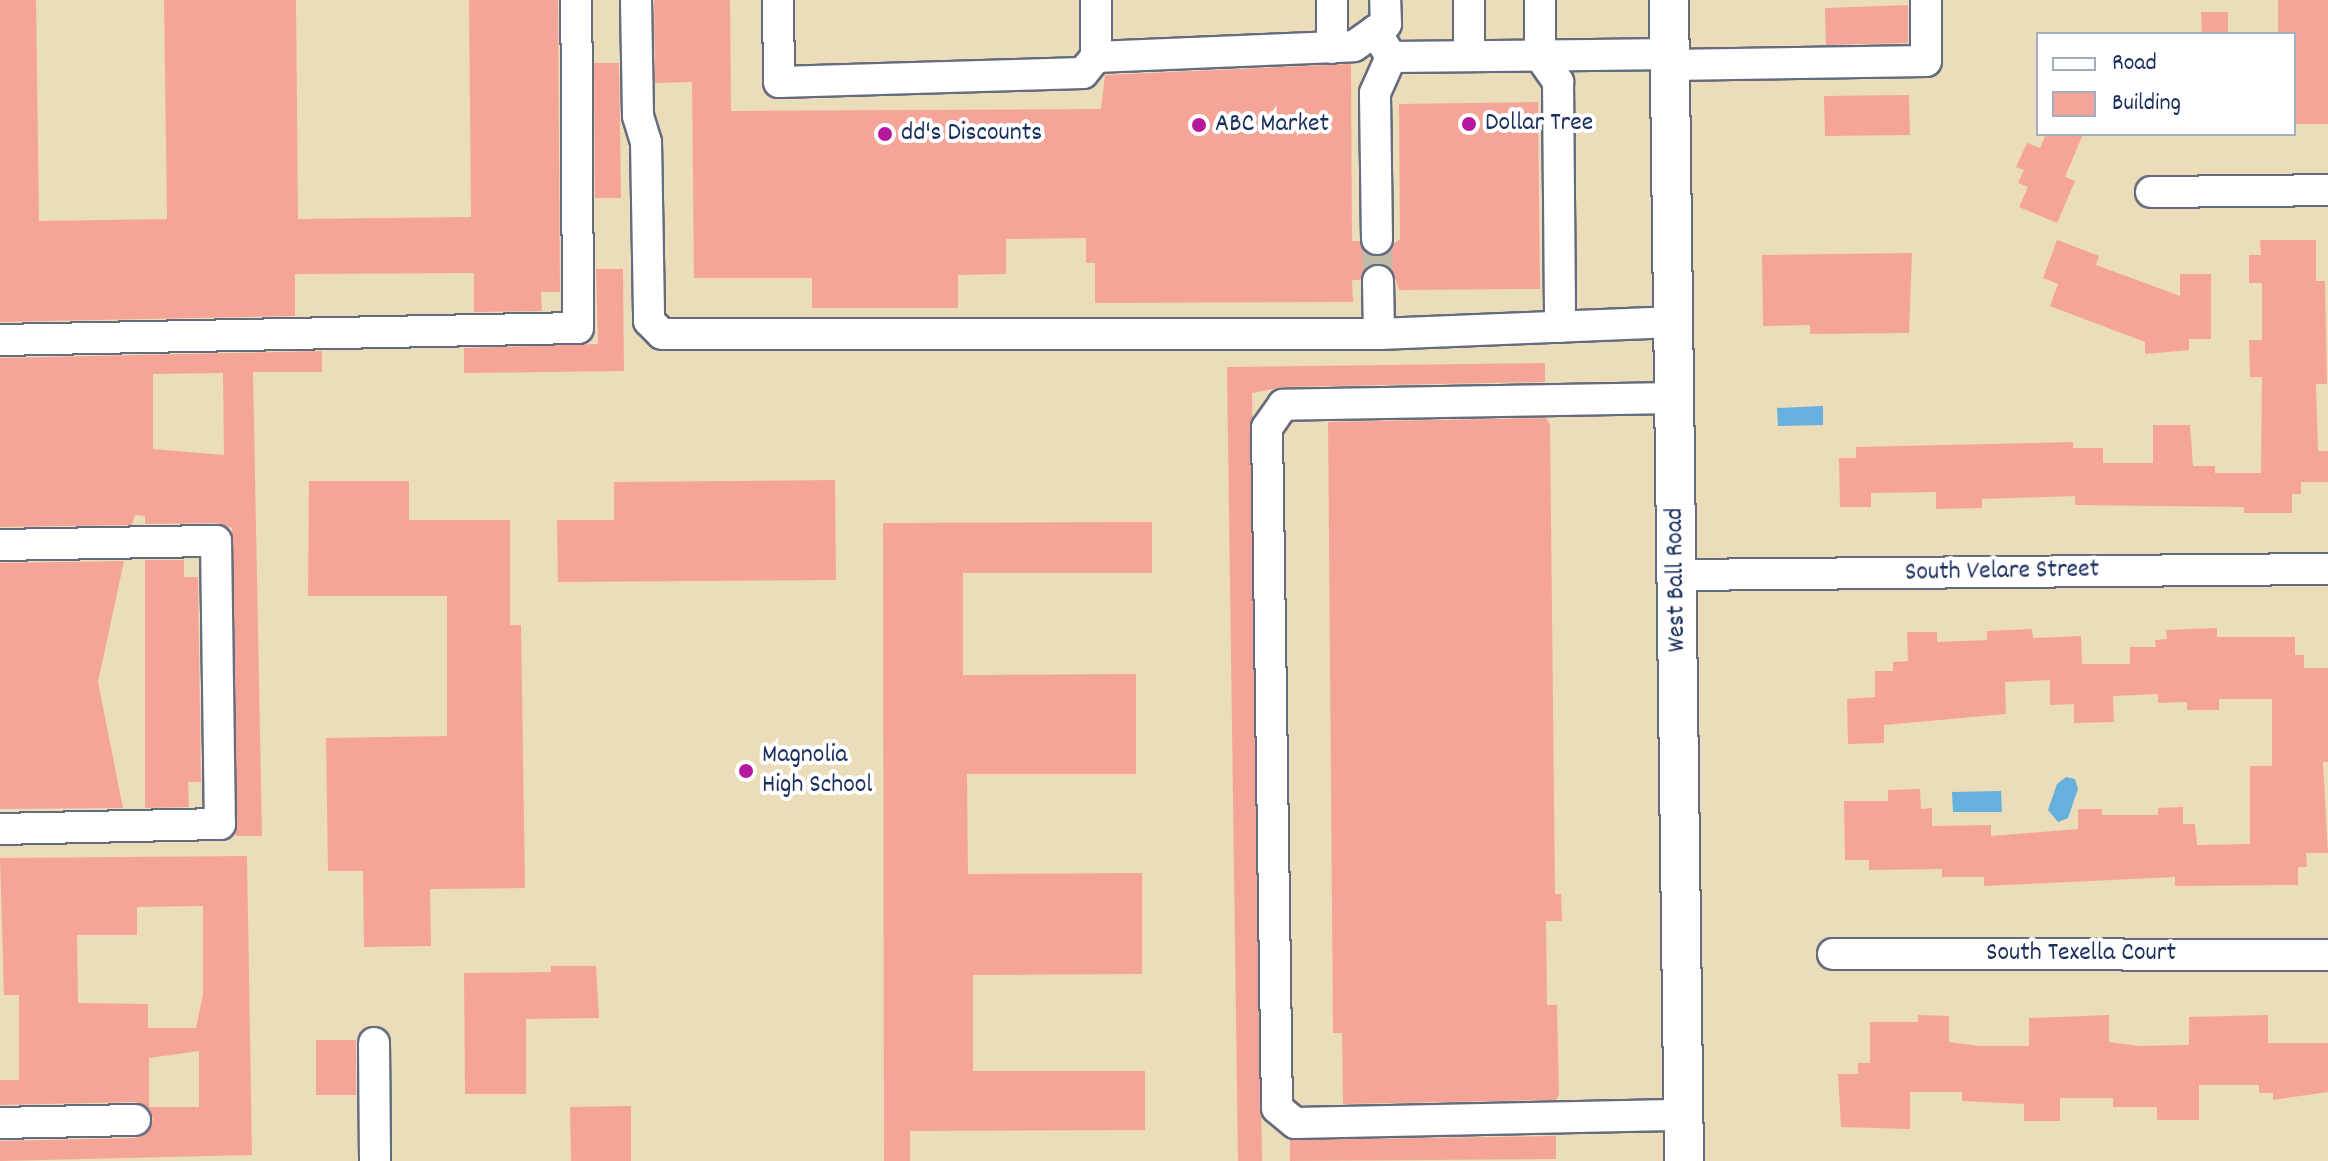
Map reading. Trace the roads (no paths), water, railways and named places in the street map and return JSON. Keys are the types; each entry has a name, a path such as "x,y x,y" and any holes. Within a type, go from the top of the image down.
{"main road":[{"name":"West Ball Road","path":"1669,0 1684,1161"}],"street":[{"path":"0,340 578,328 576,0"},
{"path":"636,0 638,116 646,142 649,321 662,334 1379,334 1673,322"},
{"path":"778,0 779,82 1021,79 1083,73 1096,57 1096,0"},
{"path":"1332,0 1332,48"},
{"path":"1096,57 1354,46 1386,24 1385,0"},
{"path":"1469,0 1469,56"},
{"path":"1540,0 1540,56 1558,82 1560,327"},
{"path":"1391,57 1926,61 1926,0"},
{"path":"1375,31 1391,57"},
{"path":"1377,239 1375,93 1391,57"},
{"path":"2151,192 2328,190"},
{"path":"1378,281 1379,334"},
{"path":"1674,398 1283,405 1267,428 1277,1108 1295,1123 1684,1115"},
{"path":"0,545 216,541 220,824 0,829"},
{"name":"South Velare Street","path":"1676,575 2328,569"},
{"name":"South Texella Court","path":"1833,954 2328,955"},
{"path":"374,1043 375,1161"},
{"path":"0,1123 135,1120"}],"water":[{"path":"1823,406 1823,425 1778,426 1777,408"},
{"path":"2066,777 2075,779 2078,789 2068,818 2058,822 2048,810 2057,784"},
{"path":"2001,791 2002,812 1953,812 1952,792"}],"tunnel":[{"path":"1377,239 1378,281"}],"place":[{"name":"Dollar Tree","path":"1469,124"},
{"name":"ABC Market","path":"1199,125"},
{"name":"dd's Discounts","path":"885,134"},
{"name":"Magnolia High School","path":"746,771"}]}
